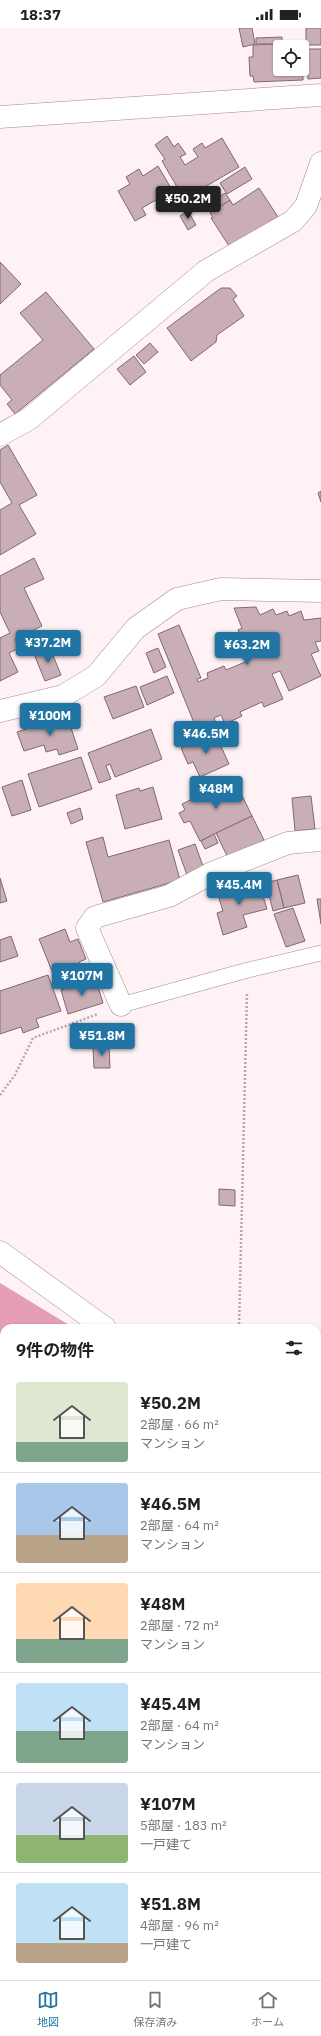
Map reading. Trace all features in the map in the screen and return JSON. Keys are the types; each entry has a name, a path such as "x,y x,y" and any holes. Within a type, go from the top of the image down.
{"street":[{"path":"0,117 321,95"},
{"path":"0,435 29,419 206,271 293,221 306,206 321,163"},
{"path":"0,710 63,696 96,676 136,628 177,599 221,590 321,591"},
{"path":"121,1006 87,928 95,917 169,896 212,873 288,844 321,840"},
{"path":"0,1252 99,1324"}],"lane":[{"path":"121,1006 248,970 321,953"}],"path":[{"path":"239,1324 248,970"},
{"path":"0,1095 15,1075 32,1038 121,1006"}],"shaded area":[{"path":"0,1283 67,1324 0,1324"}],"building":[{"path":"239,28 252,28 255,44 243,47"},
{"path":"306,28 321,28 321,45 309,45 309,40 306,40"},
{"path":"282,37 282,40 273,40 273,44 256,44 256,38"},
{"path":"273,44 273,76 303,76 303,80 254,82 253,76 250,76 249,57 253,57 253,45"},
{"path":"309,49 321,49 321,78 308,79"},
{"path":"167,136 174,147 178,143 186,154 180,157 185,165 198,157 193,149 202,143 205,148 222,138 239,167 184,199 162,161 165,159 155,145"},
{"path":"158,166 175,195 159,204 156,200 142,208 146,215 135,221 118,191 130,184 126,177 139,169 143,176"},
{"path":"245,167 252,179 227,194 220,183"},
{"path":"259,188 278,217 229,246 211,218 213,218 210,213 230,200 233,205"},
{"path":"225,193 230,200 213,211 208,204"},
{"path":"188,211 196,225 188,230 180,216"},
{"path":"0,262 21,284 0,304"},
{"path":"221,288 230,288 237,296 233,299 244,316 217,335 216,342 191,361 167,328"},
{"path":"46,292 94,349 15,414 7,404 12,400 0,385 0,375 43,340 20,313"},
{"path":"150,343 158,352 144,364 136,355"},
{"path":"134,356 146,372 130,385 117,369"},
{"path":"8,445 37,495 19,505 36,534 0,555 0,510 12,503 0,482 0,450"},
{"path":"321,491 321,502 318,493"},
{"path":"34,558 44,579 24,588 42,626 15,639 19,648 9,653 18,672 0,681 0,638 10,633 0,612 0,576"},
{"path":"256,607 260,615 273,609 276,615 287,611 289,616 301,611 304,620 321,618 321,641 315,642 319,651 311,654 321,676 289,691 280,671 272,674 283,699 264,707 262,702 240,712 242,716 225,724 221,715 214,718 218,727 199,735 158,634 179,625 201,678 197,679 198,682 208,678 207,673 224,666 226,670 250,660 238,630 242,628 234,608"},
{"path":"50,648 61,675 45,681 34,654"},
{"path":"158,648 166,667 154,673 146,653"},
{"path":"167,676 174,693 147,705 140,687"},
{"path":"136,686 144,707 113,719 104,697"},
{"path":"67,716 78,749 59,755 57,749 46,752 44,745 24,751 17,732"},
{"path":"151,729 162,759 115,777 110,764 106,766 111,779 99,783 88,753"},
{"path":"215,733 229,764 200,777 193,762 188,764 181,748"},
{"path":"81,757 92,789 39,807 28,774"},
{"path":"234,779 252,816 200,841 190,821 184,823 179,813 185,810 182,804"},
{"path":"22,780 31,810 12,816 2,787"},
{"path":"153,787 162,819 125,829 116,795 139,788 140,791"},
{"path":"311,796 315,829 295,831 292,798"},
{"path":"80,808 83,819 71,824 67,813"},
{"path":"252,816 264,840 228,858 216,833"},
{"path":"214,834 218,843 205,849 201,841"},
{"path":"103,837 108,857 169,840 180,880 103,902 86,842"},
{"path":"195,844 204,869 187,875 178,850"},
{"path":"298,875 305,903 284,908 277,880"},
{"path":"0,878 7,901 0,903"},
{"path":"258,880 267,909 243,915 247,927 223,935 217,913 223,911 217,892"},
{"path":"277,880 284,908 273,911 266,883"},
{"path":"317,899 321,899 321,924"},
{"path":"293,908 305,941 286,947 274,914"},
{"path":"65,929 70,942 78,939 86,959 79,962 83,971 56,981 39,939"},
{"path":"11,936 18,956 0,962 0,940"},
{"path":"48,975 61,1011 36,1019 39,1027 23,1033 21,1027 0,1034 0,991"},
{"path":"96,980 103,1003 68,1014 61,990"},
{"path":"109,1046 110,1068 94,1068 93,1047"},
{"path":"219,1189 235,1190 235,1206 219,1205"}]}
